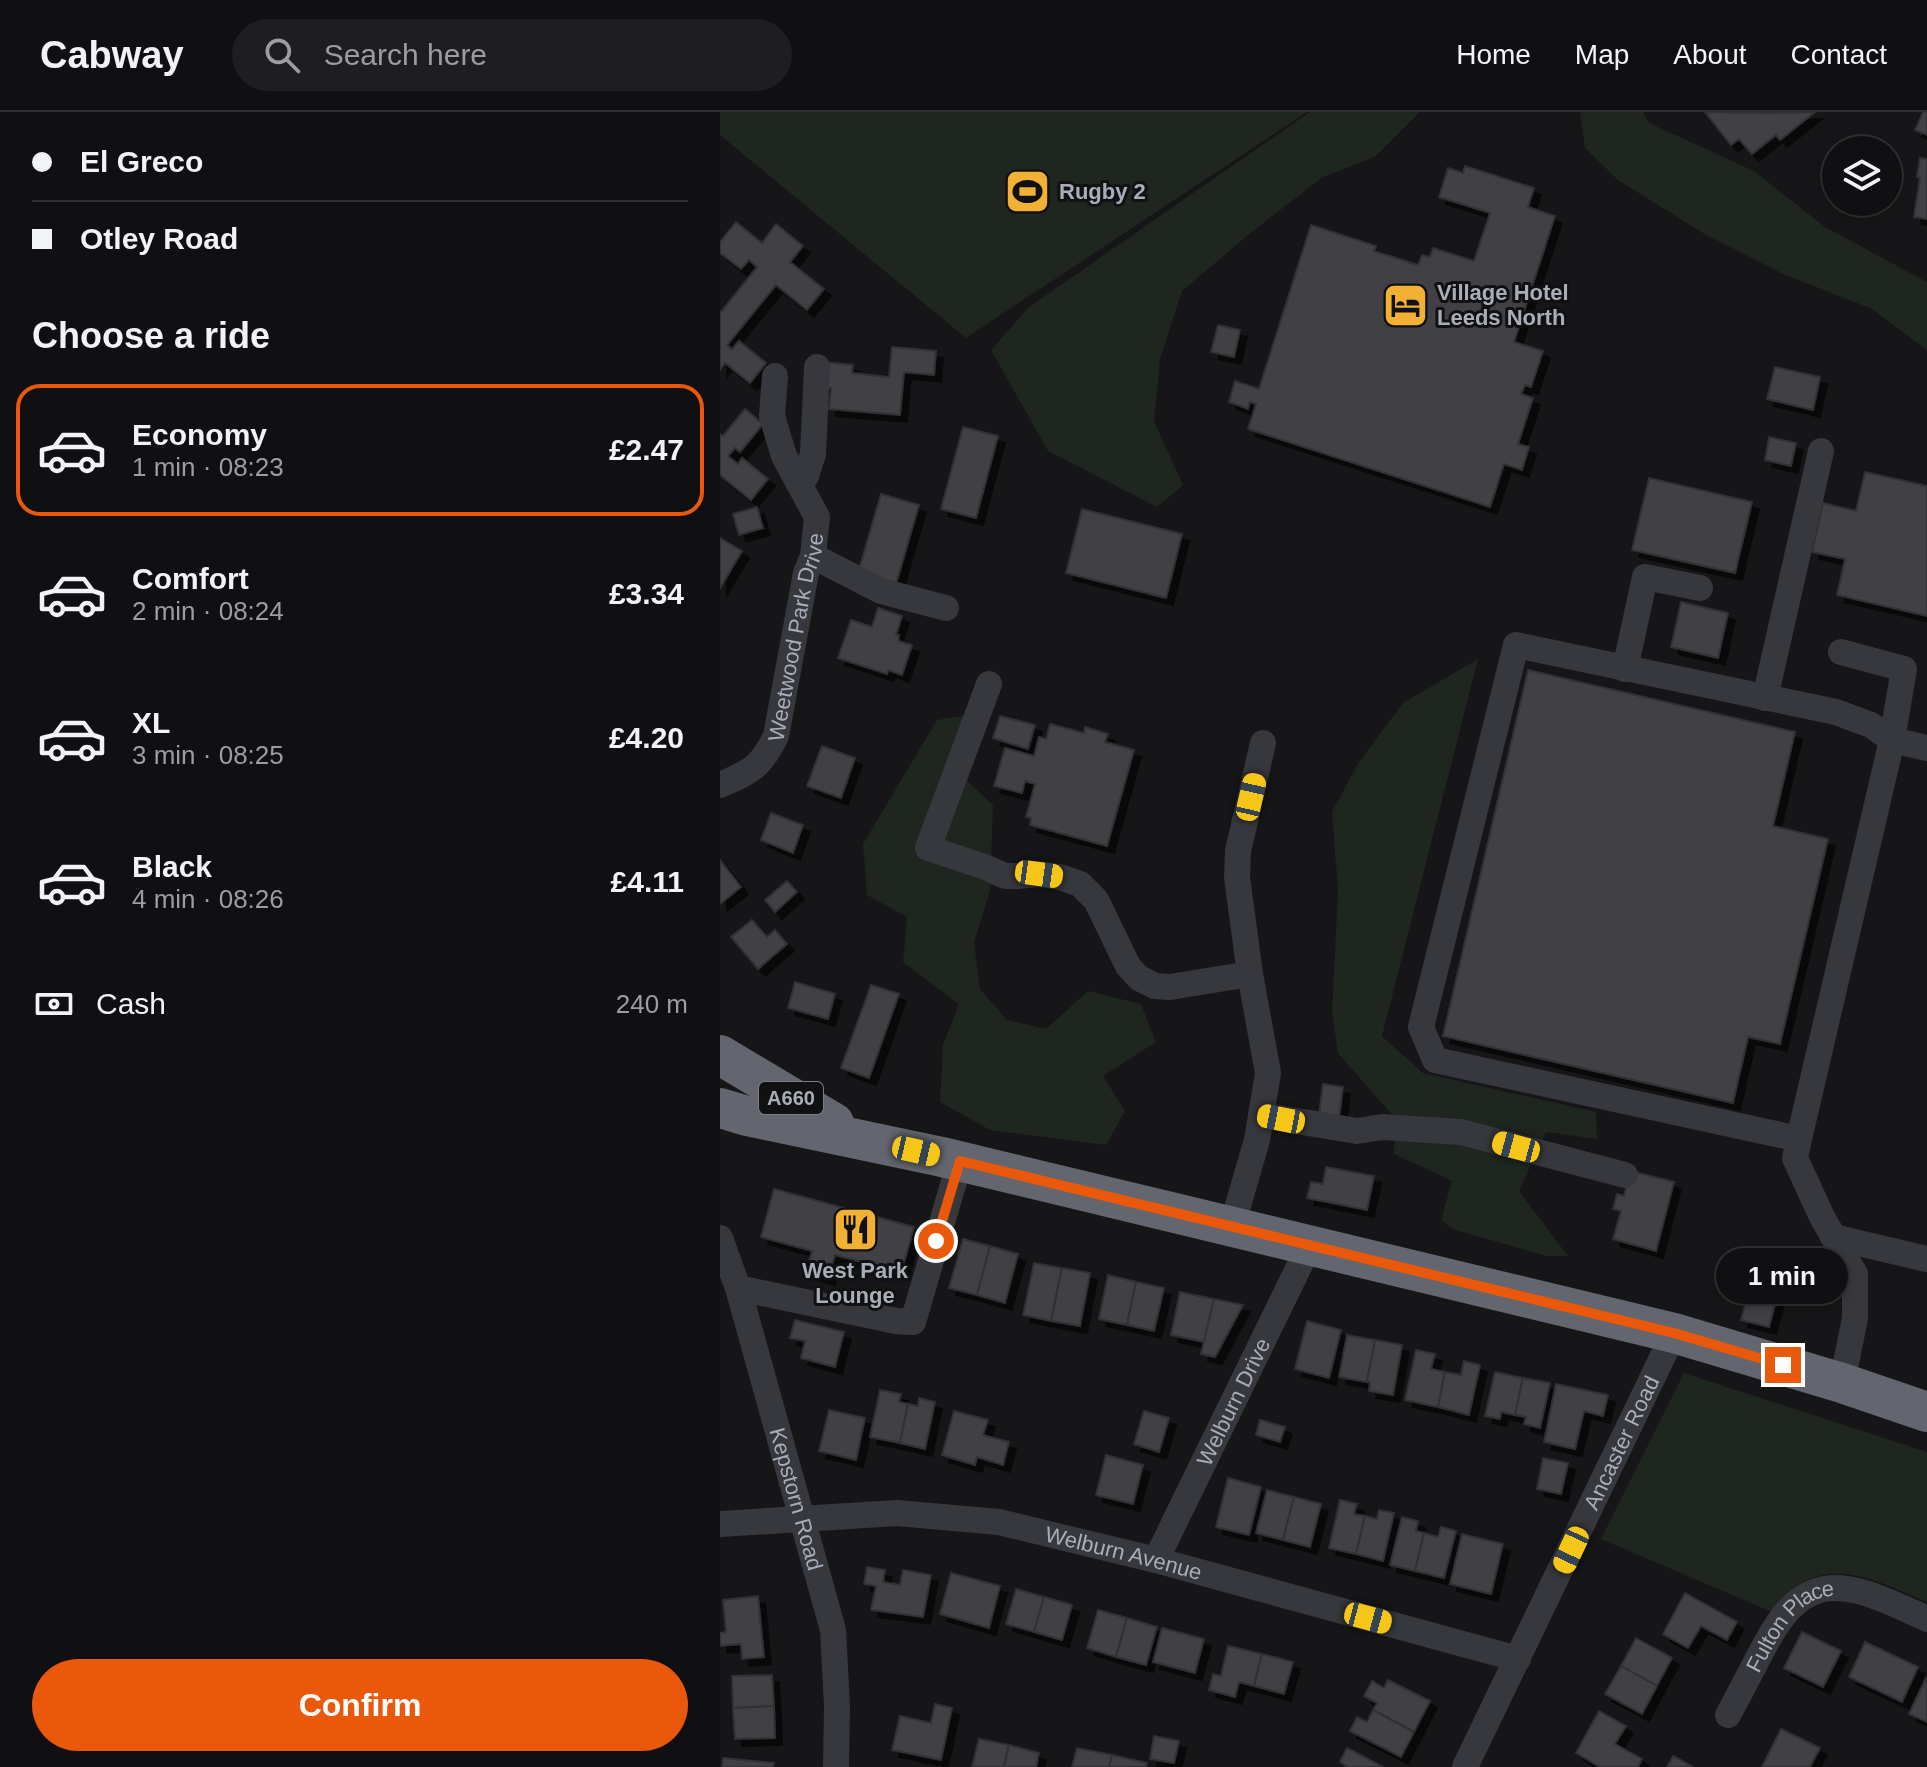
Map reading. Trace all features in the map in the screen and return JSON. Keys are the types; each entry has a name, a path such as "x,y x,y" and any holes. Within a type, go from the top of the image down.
{"highway":[{"name":"A660","path":"720,1055 862,1139"},
{"name":"A660","path":"720,1108 960,1161 1674,1333 1927,1412"}],"street":[{"path":"800,484 813,454 817,367"},
{"name":"Weetwood Park Drive","path":"720,785 751,772 766,755 776,736 806,573 813,556 817,517 784,456 772,416 775,376"},
{"path":"1765,698 1821,451"},
{"path":"813,556 881,591 946,608"},
{"path":"1625,669 1645,577 1700,588"},
{"path":"1799,1139 1435,1060 1421,1027 1516,645 1836,712 1871,725 1892,740 1927,748"},
{"path":"1841,652 1904,669 1892,740 1795,1158 1822,1217 1855,1274 1855,1318 1842,1383"},
{"path":"989,684 928,848 1005,876 1039,874 1080,884 1096,900 1128,966 1139,978 1155,986 1170,987 1250,974"},
{"path":"1232,1226 1257,1140 1268,1073 1237,877 1238,851 1263,743"},
{"path":"1261,1115 1357,1131 1382,1127 1461,1132 1625,1175"},
{"path":"738,1288 913,1322 960,1161"},
{"path":"1833,1237 1927,1259"},
{"name":"Kepstorn Road","path":"720,1238 738,1288 833,1630 836,1767"},
{"name":"Welburn Drive","path":"1156,1560 1310,1244"},
{"name":"Ancaster Road","path":"1465,1767 1674,1333"},
{"name":"Welburn Avenue","path":"720,1524 897,1513 999,1522 1156,1560 1518,1659"},
{"name":"Fulton Place","path":"1728,1715 1774,1626 1786,1611 1817,1590 1841,1588 1859,1591 1927,1619"}],"shaded area":[{"path":"720,112 1307,112 966,338 720,135"},
{"path":"1310,112 1420,112 1375,157 1323,177 1182,291 1160,359 1154,421 1183,485 1157,507 1048,451 991,350 1029,307"},
{"path":"1580,112 1643,112 1649,123 1754,171 1825,227 1927,282 1927,350 1872,309 1781,273 1703,233 1618,180 1585,148"},
{"path":"1478,659 1382,1036 1423,1073 1596,1112 1597,1139 1546,1132 1519,1191 1568,1256 1547,1256 1452,1229 1441,1220 1452,1181 1394,1154 1395,1118 1338,1053 1332,1012 1338,891 1332,812 1359,762 1403,703"},
{"path":"969,715 964,778 993,805 990,891 974,942 980,989 1007,1020 1046,1029 1088,991 1141,1004 1156,1042 1103,1076 1125,1111 1106,1145 990,1130 940,1102 943,1045 959,1004 903,962 907,917 867,895 863,844 937,720"},
{"path":"1684,1373 1927,1452 1927,1602 1867,1578 1836,1574 1805,1581 1772,1612 1601,1539"}],"building":[{"path":"1705,112 1815,112 1780,140 1776,135 1752,154 1739,139 1731,145"},
{"path":"1923,112 1927,112 1927,135 1915,130"},
{"path":"1920,158 1927,159 1927,219 1914,217"},
{"name":"Village Hotel Leeds North","path":"1465,166 1534,188 1528,207 1555,216 1514,342 1543,351 1531,387 1525,385 1521,394 1533,398 1518,444 1529,447 1522,470 1504,464 1490,507 1248,429 1256,404 1250,402 1248,409 1229,402 1235,381 1259,389 1311,225 1376,246 1374,251 1418,265 1422,255 1430,257 1433,248 1474,261 1490,213 1439,197 1448,168 1463,173"},
{"path":"736,222 762,243 776,224 803,246 790,262 824,289 807,310 776,285 727,345 732,349 739,341 766,363 750,383 725,363 720,370 720,313 757,267 749,260 741,269 720,253 720,242"},
{"path":"1218,325 1240,330 1234,357 1211,352"},
{"path":"892,347 936,351 934,375 904,372 900,415 829,409 831,388 821,387 823,362 853,365 852,373 889,377"},
{"path":"1775,367 1820,377 1813,410 1767,399"},
{"path":"745,409 763,424 740,452 735,448 728,456 738,464 742,458 768,479 751,500 720,475 720,434 723,436"},
{"path":"963,427 998,436 976,518 941,509"},
{"path":"1769,437 1796,443 1791,466 1765,460"},
{"path":"1865,472 1927,486 1927,616 1837,595 1845,559 1812,552 1823,503 1856,511"},
{"path":"1649,478 1752,502 1735,573 1632,550"},
{"path":"881,494 919,505 896,584 858,573"},
{"path":"757,507 763,528 739,535 733,514"},
{"path":"1082,509 1182,534 1166,598 1066,573"},
{"path":"720,538 742,551 720,588"},
{"path":"1681,602 1728,613 1718,658 1671,647"},
{"path":"878,608 902,616 896,635 899,635 898,641 912,645 902,675 888,670 887,674 838,658 851,620 872,627"},
{"path":"1528,670 1795,732 1773,826 1828,839 1780,1044 1748,1037 1733,1103 1443,1036"},
{"path":"1000,716 1035,725 1028,749 993,738"},
{"path":"1050,724 1084,733 1085,727 1108,734 1105,742 1134,750 1107,846 1030,825 1031,818 1026,817 1035,784 1025,781 1022,793 994,786 1005,748 1034,756 1039,737 1046,739"},
{"path":"822,746 855,758 841,798 807,786"},
{"path":"771,813 803,825 793,853 761,840"},
{"path":"720,860 741,887 720,904"},
{"path":"787,881 797,892 775,912 765,900"},
{"path":"752,920 767,937 775,930 787,944 758,969 731,937"},
{"path":"795,982 835,994 828,1019 788,1008"},
{"path":"871,985 899,994 869,1078 841,1068"},
{"path":"1323,1084 1343,1087 1339,1118 1319,1115"},
{"path":"1326,1167 1374,1176 1367,1210 1307,1198 1311,1182 1323,1184"},
{"path":"1631,1171 1674,1182 1656,1251 1613,1239 1621,1211 1613,1209 1617,1194 1624,1196"},
{"path":"774,1189 914,1227 901,1273 835,1255 828,1278 806,1272 812,1251 761,1237"},
{"path":"963,1239 990,1246 977,1295 949,1288"},
{"path":"990,1246 1018,1254 1005,1303 977,1295"},
{"path":"1034,1263 1062,1268 1051,1321 1023,1315"},
{"path":"1062,1268 1090,1273 1080,1326 1051,1321"},
{"path":"1108,1275 1136,1282 1127,1325 1099,1319"},
{"path":"1136,1282 1164,1288 1154,1331 1127,1325"},
{"path":"1750,1286 1778,1293 1769,1327 1741,1320"},
{"path":"1180,1292 1214,1299 1204,1342 1171,1335"},
{"path":"1214,1299 1243,1305 1215,1357 1201,1354"},
{"path":"795,1320 844,1332 835,1367 801,1358 805,1341 790,1338"},
{"path":"1307,1321 1341,1330 1329,1378 1295,1369"},
{"path":"1347,1335 1375,1340 1367,1382 1339,1377"},
{"path":"1375,1340 1402,1345 1393,1395 1369,1391 1370,1382 1367,1382"},
{"path":"1416,1350 1435,1354 1431,1369 1445,1372 1438,1407 1405,1400"},
{"path":"1464,1361 1480,1365 1469,1415 1438,1407 1445,1372 1461,1375"},
{"path":"1495,1372 1523,1378 1515,1415 1501,1412 1500,1419 1485,1416"},
{"path":"1523,1378 1550,1383 1540,1428 1524,1424 1526,1417 1515,1415"},
{"path":"1556,1384 1608,1395 1603,1416 1584,1411 1575,1449 1544,1442"},
{"path":"880,1390 901,1394 899,1402 908,1404 900,1443 870,1437"},
{"path":"919,1398 935,1402 925,1449 900,1443 908,1404 918,1406"},
{"path":"829,1410 865,1418 856,1460 819,1451"},
{"path":"954,1411 988,1420 983,1435 1009,1442 1003,1465 977,1457 975,1465 942,1455"},
{"path":"1144,1411 1169,1418 1159,1452 1134,1444"},
{"path":"1260,1420 1285,1427 1280,1442 1256,1435"},
{"path":"1106,1455 1143,1465 1133,1504 1096,1495"},
{"path":"1543,1458 1568,1463 1561,1494 1537,1489"},
{"path":"1228,1478 1261,1487 1249,1535 1216,1527"},
{"path":"1267,1490 1294,1497 1283,1540 1256,1533"},
{"path":"1294,1497 1321,1504 1310,1547 1283,1540"},
{"path":"1340,1500 1357,1504 1354,1514 1365,1516 1356,1554 1329,1548"},
{"path":"1379,1510 1394,1513 1383,1561 1356,1554 1365,1516 1377,1519"},
{"path":"1402,1517 1418,1521 1416,1531 1424,1533 1415,1571 1390,1565"},
{"path":"1441,1527 1456,1531 1444,1578 1415,1571 1424,1533 1438,1537"},
{"path":"1462,1534 1503,1544 1491,1594 1450,1584"},
{"path":"867,1567 885,1570 883,1582 900,1585 903,1570 931,1575 923,1617 871,1610 876,1586 864,1584"},
{"path":"951,1573 1000,1586 989,1628 940,1614"},
{"path":"1016,1589 1044,1597 1034,1632 1006,1624"},
{"path":"1685,1593 1737,1622 1727,1640 1701,1626 1688,1648 1663,1634"},
{"path":"758,1596 764,1657 742,1659 741,1644 720,1646 720,1633 726,1632 723,1600"},
{"path":"1044,1597 1072,1605 1062,1640 1034,1632"},
{"path":"1098,1610 1127,1618 1116,1657 1087,1648"},
{"path":"1127,1618 1157,1627 1146,1665 1116,1657"},
{"path":"1162,1628 1204,1639 1195,1673 1153,1662"},
{"path":"1802,1632 1841,1651 1823,1687 1784,1668"},
{"path":"1636,1638 1672,1658 1657,1686 1621,1666"},
{"path":"1865,1642 1918,1667 1902,1702 1849,1677"},
{"path":"1228,1646 1262,1654 1254,1686 1239,1682 1235,1697 1209,1690 1213,1674 1221,1676"},
{"path":"1262,1654 1293,1662 1284,1694 1254,1686"},
{"path":"1621,1666 1657,1686 1642,1714 1605,1694"},
{"path":"772,1675 774,1706 733,1708 732,1676"},
{"path":"1927,1678 1927,1722 1909,1714"},
{"path":"1388,1680 1430,1701 1414,1732 1373,1710 1377,1703 1364,1696 1372,1681 1384,1688"},
{"path":"935,1704 952,1708 941,1760 892,1750 900,1716 931,1723"},
{"path":"774,1706 775,1738 735,1739 733,1708"},
{"path":"1373,1710 1414,1732 1401,1757 1350,1731 1357,1717 1367,1722"},
{"path":"1599,1711 1626,1726 1615,1744 1642,1759 1638,1767 1600,1767 1576,1753"},
{"path":"1781,1729 1820,1748 1810,1767 1762,1767"},
{"path":"1154,1736 1179,1741 1174,1763 1150,1759"},
{"path":"979,1739 1009,1745 1004,1767 972,1767"},
{"path":"1009,1745 1039,1753 1036,1767 1004,1767"},
{"path":"1077,1748 1112,1755 1109,1767 1072,1767"},
{"path":"1347,1748 1383,1767 1345,1767 1340,1762"},
{"path":"1112,1755 1147,1763 1146,1767 1109,1767"},
{"path":"1673,1756 1693,1767 1667,1767"},
{"path":"723,1758 774,1763 773,1767 722,1767"}],"place":[{"name":"Rugby 2","path":"1028,191"},
{"name":"Village Hotel Leeds North","path":"1406,305"},
{"name":"West Park Lounge","path":"855,1229"}],"route":[{"path":"936,1241 960,1161 1674,1333 1783,1365"}]}
